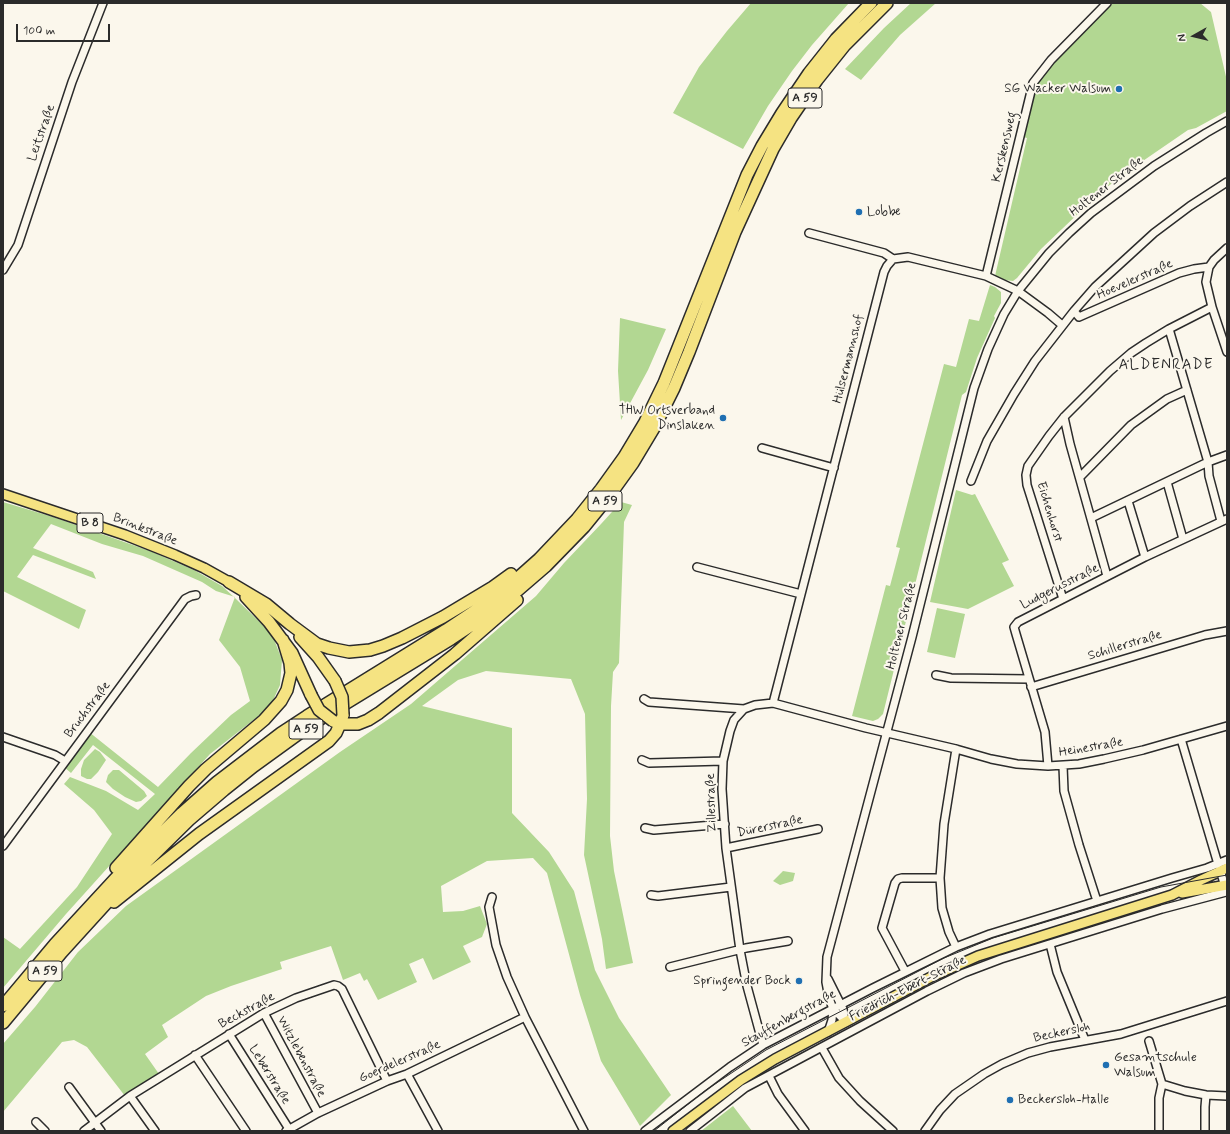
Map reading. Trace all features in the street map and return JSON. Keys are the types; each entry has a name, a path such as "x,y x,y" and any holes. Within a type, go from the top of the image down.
{"highway":[{"name":"A 59","path":"740,207 747,176 782,113 809,73 836,39 871,3"},
{"name":"A 59","path":"3,1006 90,905 152,841 182,813 248,758 307,716 482,606 523,573 561,536 601,489 624,457 645,422 680,348 740,207 799,106 817,80 845,45 887,3"},
{"name":"A 59","path":"3,1023 31,988 122,886 189,820 224,790 254,766 312,724 463,631 518,591 546,566 584,527 610,495 633,462 654,428 674,388 689,352 730,230"},
{"path":"229,582 266,604 317,644 339,651 360,652 383,646 443,617 493,587 561,536"},
{"path":"229,582 259,610 283,640 296,661 319,710 339,720 358,724 368,720 418,684 455,654 520,597 546,566"},
{"path":"90,921 199,834 265,786 319,750 332,737 339,720 342,697 335,681 318,657 290,624"},
{"path":"90,905 113,872 173,803 206,770 264,720 281,701 287,690 291,673 290,662 283,640"}],"main road":[{"name":"Brinkstraße","path":"3,494 125,535 204,568 229,582"},
{"name":"Friedrich-Ebert-Straße","path":"1172,895 1222,867"},
{"name":"Friedrich-Ebert-Straße","path":"673,1131 741,1080 775,1059 931,976 978,956 1172,895 1226,889"}],"street":[{"name":"Leitstraße","path":"3,270 18,245 70,88 103,3"},
{"name":"Kerskensweg","path":"986,276 1032,83 1051,60 1107,3"},
{"name":"Holtener Straße","path":"828,1032 832,1020 833,1009 827,990 827,957 912,637 974,388 988,349 1004,314 1018,291 1049,253 1091,213 1154,166 1206,133 1227,122"},
{"path":"971,481 979,458 998,421 1035,362 1062,325 1095,287 1154,233 1190,206 1227,182"},
{"path":"809,233 884,252 893,259 908,257 986,276 1018,291 1062,325"},
{"path":"1227,248 1214,260 1210,267 1206,282 1212,307 1227,352"},
{"name":"Hülsermannshof","path":"773,703 884,272 893,259"},
{"name":"Hoevelerstraße","path":"1074,311 1079,317 1179,273 1194,268 1210,267"},
{"name":"Eichenhorst","path":"1063,599 1027,485 1026,475 1028,466 1064,417 1096,384 1126,358 1169,329 1212,307"},
{"name":"Ludgerusstraße","path":"1048,766 1045,732 1014,627 1018,622 1107,576 1224,520 1209,476 1208,462 1169,329"},
{"path":"1080,477 1131,425 1167,399 1187,390"},
{"path":"1064,417 1070,444 1107,576"},
{"path":"762,448 834,468"},
{"path":"1091,518 1227,454"},
{"path":"1167,482 1183,539"},
{"path":"1128,500 1145,557"},
{"path":"697,567 801,594"},
{"name":"Bruchstraße","path":"3,846 185,599 196,595"},
{"name":"Schillerstraße","path":"1031,687 1204,635 1227,631"},
{"path":"936,675 951,678 1029,679"},
{"path":"644,699 649,702 744,709 755,705 773,703 887,733"},
{"name":"Zillestraße","path":"744,709 734,720 730,731 723,761 722,789 726,848 740,950 747,986 763,1045"},
{"name":"Heinestraße","path":"887,733 1017,764 1063,766 1104,759 1227,726"},
{"path":"3,737 65,761"},
{"path":"1181,739 1222,867 1226,889"},
{"path":"956,749 944,824 940,878 942,908 949,932 956,948"},
{"path":"642,760 649,763 723,761"},
{"path":"1063,766 1064,791 1097,901"},
{"path":"645,828 654,830 725,824"},
{"name":"Dürerstraße","path":"726,848 818,829"},
{"path":"1222,867 1227,860"},
{"name":"Stauffenbergstraße","path":"644,1131 730,1067 763,1045 833,1009 841,1007 905,972 956,948 990,934 1172,878 1207,868 1222,867"},
{"path":"905,972 882,928 895,883 898,879 902,878 940,878"},
{"path":"650,895 658,896 731,887"},
{"name":"Friedrich-Ebert-Straße","path":"690,1131 745,1088 927,991 964,973 1001,959 1226,889"},
{"path":"492,897 490,907 496,945 507,978 525,1017 584,1131"},
{"path":"670,967 740,950 788,941"},
{"path":"1050,944 1057,972 1085,1040"},
{"name":"Holtener Straße","path":"826,973 846,1022"},
{"name":"Beckstraße","path":"84,1131 130,1096 264,1013 296,998 334,985 342,989 387,1081"},
{"name":"Beckersloh","path":"925,1131 940,1110 955,1094 984,1074 1002,1064 1028,1053 1085,1040 1122,1034 1227,1002"},
{"path":"841,1007 855,1017"},
{"name":"Holtener Straße","path":"833,1009 846,1022"},
{"name":"Witzlebenstraße","path":"264,1013 318,1113"},
{"name":"Goerdelerstraße","path":"287,1130 318,1113 387,1081 407,1074 525,1017"},
{"name":"Leberstraße","path":"229,1034 287,1130"},
{"path":"1149,1041 1162,1084 1159,1098 1159,1131"},
{"path":"822,1048 839,1078 860,1101 893,1131"},
{"path":"195,1055 246,1131"},
{"path":"407,1074 438,1131"},
{"path":"769,1076 778,1094 805,1131"},
{"path":"1162,1084 1185,1091 1206,1095 1227,1096"},
{"path":"69,1088 102,1131"},
{"path":"1205,1131 1206,1095"},
{"path":"130,1096 155,1131"},
{"path":"36,1122 45,1131"}],"green space":[{"path":"751,3 849,3 812,45 792,71 768,106 743,149 673,113 699,67"},
{"path":"911,3 936,3 900,35 861,80 845,69 884,28"},
{"path":"1113,3 1200,3 1211,12 1227,81 1227,111 1196,128 1188,130 1115,181 1086,203 1083,209 1041,249 1017,278 1013,281 1004,280 995,276 1027,138 1023,137 1034,89 1042,75"},
{"path":"990,285 1001,292 1001,303 994,316 995,318 977,358 966,392 962,395 883,714 878,719 873,721 852,716 886,585 890,586 900,548 896,547 944,364 956,367 969,319 979,321"},
{"path":"620,318 666,329 648,370 621,420 618,371"},
{"path":"956,490 972,495 975,494 1009,560 1002,563 1014,586 968,609 930,602"},
{"path":"3,502 53,517 150,551 194,570 222,586 233,596 216,591 202,582 143,556 102,544 51,524 33,548 93,572 96,579 33,555 17,577 86,610 79,629 3,591"},
{"path":"621,502 632,505 624,522 619,663 613,672 611,706 610,836 614,871 633,963 606,969 602,939 584,855 587,799 585,714 571,679 486,671 458,680 422,706 512,728 512,813 549,852 574,891 595,970 619,1018 671,1095 640,1126 601,1061 580,995 547,873 533,858 487,861 441,886 443,912 463,911 480,906 487,924 482,937 463,946 471,962 433,980 423,958 409,964 417,982 378,1000 367,979 364,981 360,973 343,980 331,946 280,962 282,969 206,996 162,1025 168,1037 145,1054 159,1074 125,1096 87,1047 74,1040 62,1042 3,1112 3,1044 35,1007 78,952 126,906 340,752 411,704 536,596 564,563"},
{"path":"235,598 272,634 282,660 280,685 270,707 210,754 66,914 3,988 3,937 20,949 77,887 112,834 94,810 64,784 70,777 106,791 138,810 155,794 93,745 71,773 64,767 89,732 158,787 231,715 250,701 240,667 219,640"},
{"path":"937,608 965,614 955,658 927,652"},
{"path":"95,749 100,752 106,760 91,779 87,779 81,776 81,769 84,760"},
{"path":"113,770 119,770 144,791 147,796 141,801 136,802 113,789 106,782 108,775"},
{"path":"783,871 795,873 793,881 780,885 773,881"},
{"path":"733,1106 752,1131 701,1131"}],"tram line":[{"path":"654,1131 706,1090 766,1050 944,958 993,938 1161,887 1227,875"}],"place":[{"name":"SG Wacker Walsum","path":"1119,89"},
{"name":"Lobbe","path":"859,212"},
{"name":"THW Ortsverband Dinslaken","path":"723,418"},
{"name":"Springender Bock","path":"799,981"},
{"name":"Gesamtschule Walsum","path":"1106,1065"},
{"name":"Beckersloh-Halle","path":"1010,1100"}],"district":[{"name":"ALDENRADE","path":"1166,366"}]}
